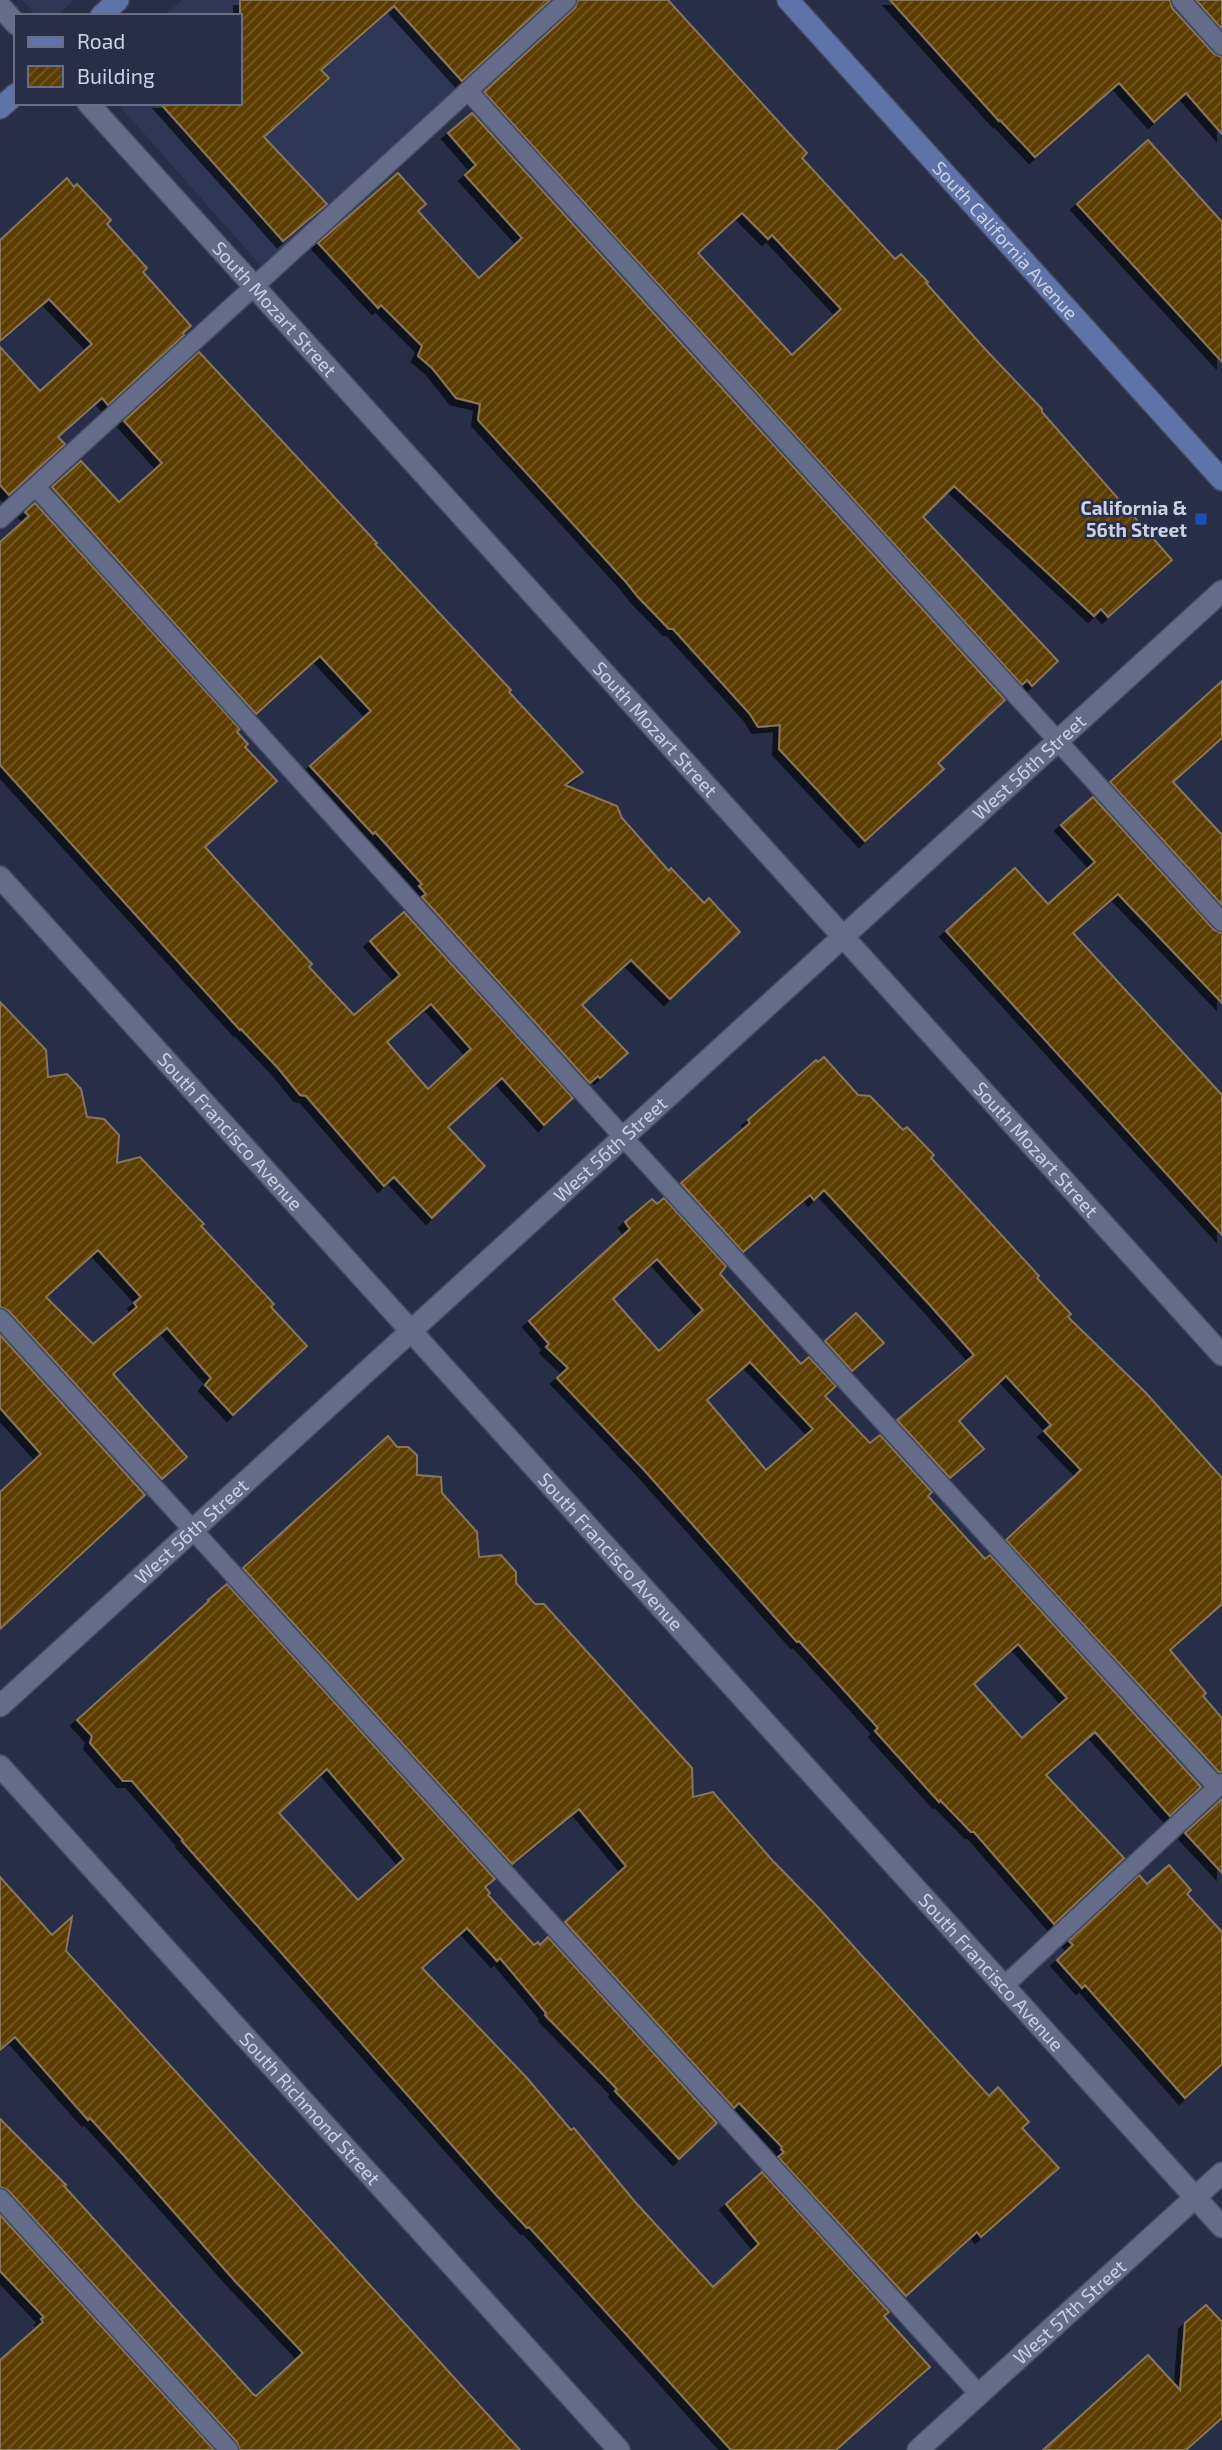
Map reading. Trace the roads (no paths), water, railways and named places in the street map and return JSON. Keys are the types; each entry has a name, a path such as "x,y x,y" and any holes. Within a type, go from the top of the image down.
{"street":[{"path":"103,14 118,0"},
{"name":"South California Avenue","path":"788,0 1222,480"},
{"path":"0,6 14,22"},
{"path":"0,108 14,95"},
{"name":"South Mozart Street","path":"90,105 1222,1354"},
{"name":"West 56th Street","path":"0,1706 1222,592"},
{"name":"South Francisco Avenue","path":"0,877 1222,2227"},
{"name":"South Richmond Street","path":"0,1766 619,2450"},
{"name":"West 57th Street","path":"918,2450 1222,2173"}],"lane":[{"path":"0,519 567,0"},
{"path":"1181,0 1222,46"},
{"path":"468,91 1222,922"},
{"path":"36,487 624,1138 1220,1785 1004,1986"},
{"path":"0,1318 979,2394"},
{"path":"0,2198 229,2450"}],"place":[{"name":"California & 56th Street","path":"1201,519"}]}
